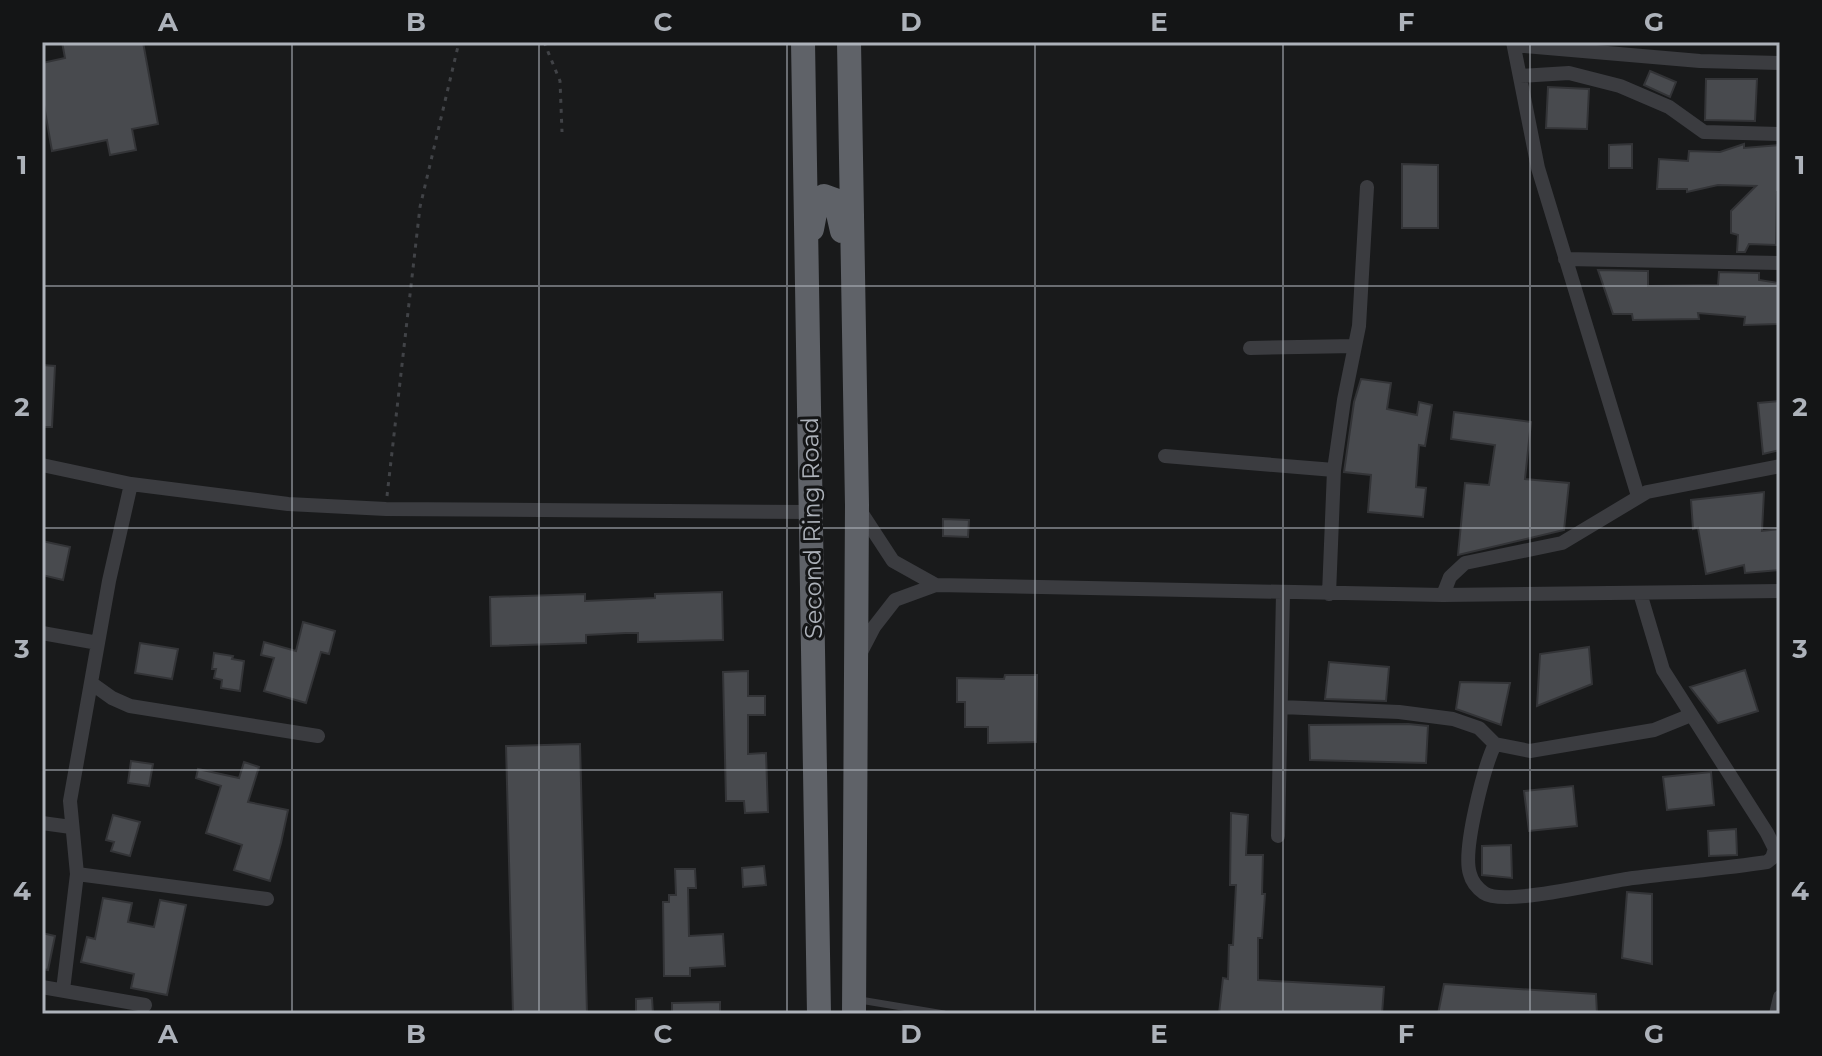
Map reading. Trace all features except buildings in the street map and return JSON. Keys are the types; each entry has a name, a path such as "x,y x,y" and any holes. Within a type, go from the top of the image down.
{"highway":[{"name":"Second Ring Road","path":"803,42 819,1014"},
{"name":"Second Ring Road","path":"849,42 857,505 854,1006"},
{"path":"806,267 816,208 824,196 835,200 841,221 849,413 857,505"}],"street":[{"path":"1638,496 1538,168 1513,43 1700,61 1780,63"},
{"path":"1520,76 1569,73 1620,86 1669,107 1704,132 1780,134"},
{"path":"1329,594 1334,470 1355,346 1363,277 1367,187"},
{"path":"1565,259 1780,263"},
{"path":"1250,348 1355,346"},
{"path":"1165,456 1334,470"},
{"path":"42,465 131,484 288,504 386,509 812,512"},
{"path":"1443,595 1450,577 1465,563 1562,543 1638,496 1659,487 1780,466"},
{"path":"63,990 77,874 70,801 131,484"},
{"path":"857,505 893,561 936,585"},
{"path":"857,659 874,627 895,600 936,585 1443,595 1780,591"},
{"path":"1278,836 1283,593"},
{"path":"1495,744 1486,763 1478,795 1467,858 1475,885 1487,895 1502,897 1574,890 1629,878 1767,862 1772,858 1775,849 1771,841 1663,670 1640,593"},
{"path":"42,633 98,643"},
{"path":"91,683 130,706 318,736"},
{"path":"1281,707 1399,712 1453,719 1479,728 1495,744 1530,751 1654,730 1691,715"},
{"path":"42,823 71,827"},
{"path":"77,874 267,899"},
{"path":"42,987 145,1005"},
{"path":"1776,1014 1780,997"}],"lane":[{"path":"854,1006 942,1014"}],"path":[{"path":"386,509 420,207 459,42"},
{"path":"544,42 560,81 562,132"}]}
